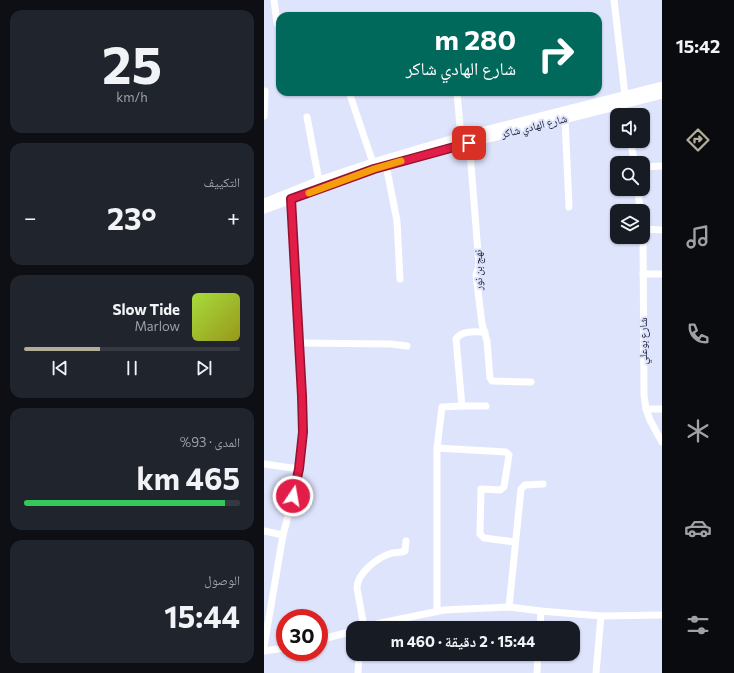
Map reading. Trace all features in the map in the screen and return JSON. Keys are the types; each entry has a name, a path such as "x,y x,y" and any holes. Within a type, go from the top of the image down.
{"main road":[{"path":"623,98 662,86"},
{"path":"623,98 662,94"},
{"name":"شارع الهادي شاكر","path":"264,202 291,196 374,166 386,165 466,138 565,118 623,98"},
{"name":"شارع الهادي شاكر","path":"264,209 319,181 466,138 623,98"}],"street":[{"path":"274,0 276,15"},
{"path":"614,0 624,108"},
{"path":"264,116 265,91"},
{"path":"350,96 374,166"},
{"name":"نهج بن نور","path":"458,96 466,138 479,264 476,275 482,324 487,341 490,378 492,381 531,382"},
{"path":"307,117 319,181"},
{"path":"565,118 569,208"},
{"path":"386,165 397,221 400,279"},
{"path":"650,167 662,166"},
{"path":"264,647 283,535 299,469 303,432 300,343 291,196"},
{"path":"650,229 662,230"},
{"name":"شارع بوعلي","path":"642,244 644,395 646,409 650,420 662,442"},
{"path":"643,274 662,274"},
{"path":"462,406 456,339 459,334 463,333 484,332"},
{"path":"300,343 384,344 407,346"},
{"path":"437,611 437,448 442,407 486,406"},
{"path":"646,409 662,409"},
{"path":"437,448 506,452 509,455 504,487 500,490 481,489 480,534 484,538 515,542"},
{"path":"264,464 299,469"},
{"path":"509,607 520,489 525,485 543,484"},
{"path":"264,531 283,535"},
{"path":"362,621 357,588 360,578 365,571 379,560 391,554 405,551 406,541"},
{"path":"390,621 444,610 509,607 601,616 662,615"},
{"path":"540,621 541,611"},
{"path":"596,673 601,616"},
{"path":"328,637 346,632"},
{"path":"264,651 276,649"},
{"path":"358,673 359,661"},
{"path":"537,673 538,661"}],"slow traffic":[{"path":"309,193 374,169 401,161"}],"route":[{"path":"293,496 299,469 303,432 291,199 386,165 469,143"}]}
